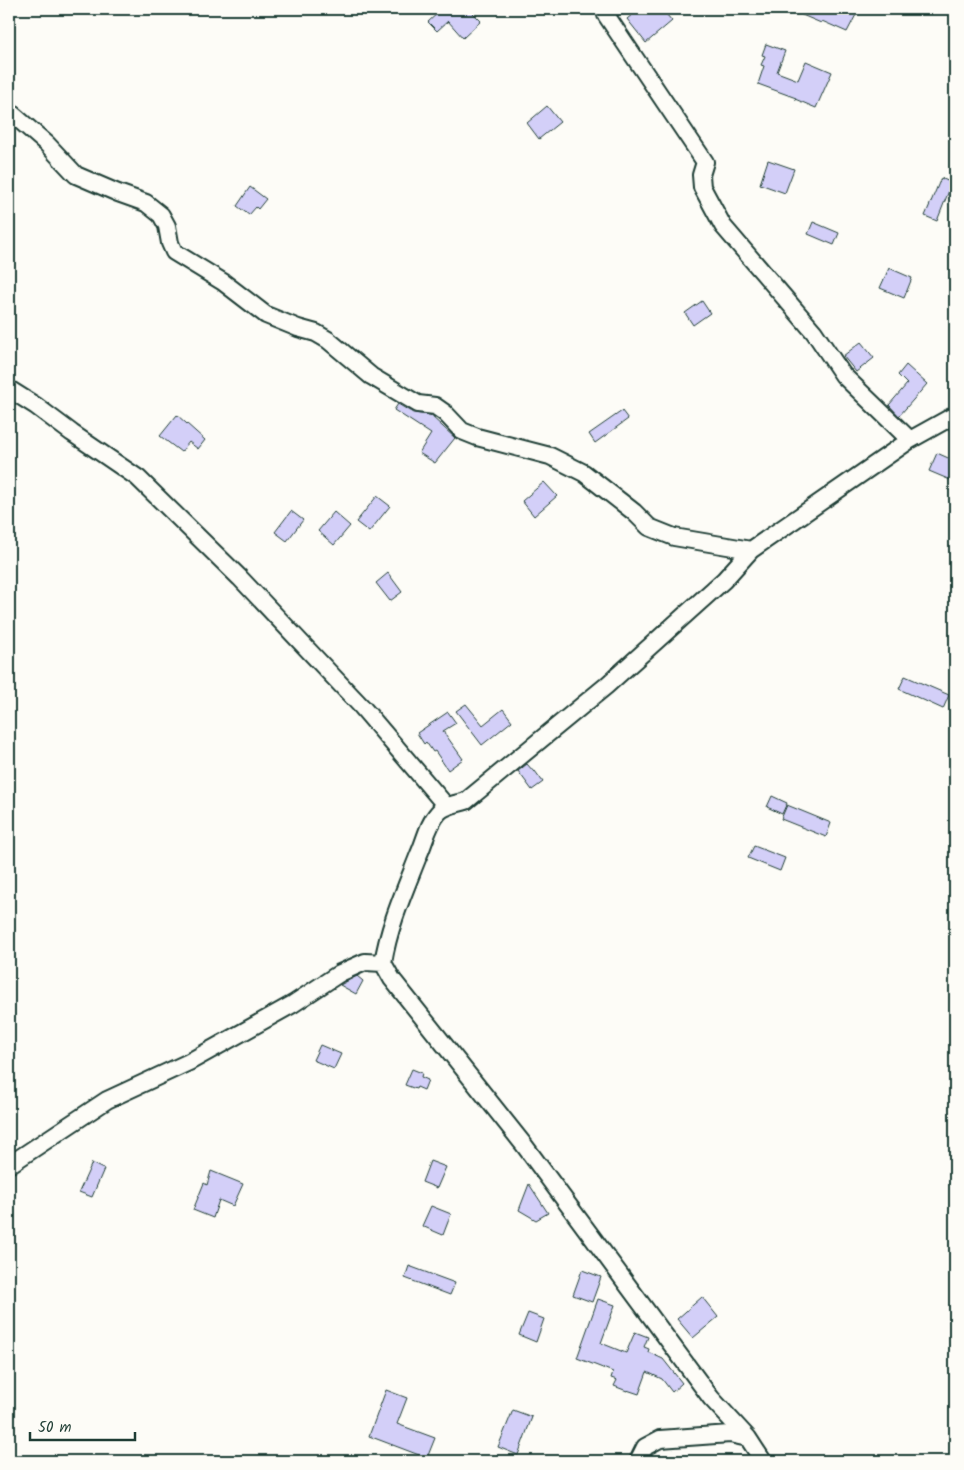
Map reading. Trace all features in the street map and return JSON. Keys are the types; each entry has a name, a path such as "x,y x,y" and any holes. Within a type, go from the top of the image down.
{"street":[{"path":"611,9 606,15 705,162 701,175 702,187 723,226 814,332 843,375 910,440"},
{"path":"9,111 47,144 76,175 146,203 161,215 167,226 170,243 174,252 223,282 266,315 328,340 371,376 418,404 435,406 445,413 462,431 477,437 550,456 584,473 634,512 649,527 674,537 751,550"},
{"path":"9,389 138,478 240,578 362,707 447,807"},
{"path":"763,1461 748,1438 711,1398 524,1145 392,979 384,963 386,945 401,900 431,824 439,811 466,801 606,686 724,580 751,550 910,440 955,415"},
{"path":"9,1165 107,1100 189,1062 293,1004 340,973 365,962 384,963"},
{"path":"638,1461 645,1447 660,1439 730,1434 748,1438"}],"building":[{"path":"436,9 469,9 481,21 463,38 448,21 437,31 428,22 439,12"},
{"path":"639,9 662,9 672,21 646,43 627,19"},
{"path":"788,9 859,9 847,32"},
{"path":"766,44 785,51 777,72 798,80 806,61 832,72 816,108 796,98 758,84 764,66 761,65 765,56 762,55"},
{"path":"547,106 560,122 539,139 527,123"},
{"path":"768,160 794,169 785,193 760,184"},
{"path":"941,178 952,183 937,221 925,216"},
{"path":"250,187 266,199 258,209 256,207 249,215 237,206"},
{"path":"813,222 839,233 834,245 808,234"},
{"path":"889,268 912,278 904,298 880,288"},
{"path":"702,301 710,313 693,325 685,313"},
{"path":"861,342 874,358 856,372 843,356"},
{"path":"906,365 927,384 899,416 889,405 907,384 898,375"},
{"path":"398,404 413,413 430,415 455,438 435,463 419,453 431,434 394,410"},
{"path":"622,411 628,419 595,443 589,434"},
{"path":"177,415 205,440 198,449 189,442 181,452 160,436"},
{"path":"937,453 955,461 955,482 929,471"},
{"path":"544,482 557,496 534,516 522,501"},
{"path":"377,496 390,506 369,532 356,522"},
{"path":"291,511 303,520 287,541 275,532"},
{"path":"334,512 350,526 334,545 318,531"},
{"path":"388,573 402,592 390,601 376,583"},
{"path":"905,676 949,695 943,709 899,689"},
{"path":"466,704 483,725 503,709 512,721 482,745 456,711"},
{"path":"448,712 456,723 443,731 463,759 448,770 435,751 433,752 426,742 424,744 417,733"},
{"path":"527,764 543,782 532,790 518,771"},
{"path":"772,796 787,803 782,814 767,807"},
{"path":"787,805 831,823 826,837 781,819"},
{"path":"754,846 785,858 780,871 748,858"},
{"path":"357,976 363,981 356,994 340,985"},
{"path":"320,1045 341,1054 334,1069 313,1060"},
{"path":"412,1069 422,1073 421,1077 428,1080 424,1090 405,1085"},
{"path":"430,1161 446,1167 437,1188 422,1182"},
{"path":"92,1163 104,1169 92,1197 79,1192"},
{"path":"211,1171 243,1184 233,1206 219,1200 213,1218 193,1210 204,1183 207,1185"},
{"path":"529,1184 548,1213 536,1220 519,1210"},
{"path":"431,1206 451,1214 443,1235 422,1226"},
{"path":"409,1266 455,1283 450,1295 405,1278"},
{"path":"582,1270 601,1277 592,1302 573,1295"},
{"path":"702,1297 718,1317 693,1338 677,1319"},
{"path":"598,1299 615,1305 601,1343 626,1353 635,1332 648,1337 644,1347 649,1349 648,1352 663,1359 682,1383 672,1392 662,1379 647,1372 639,1394 627,1391 614,1386 617,1380 611,1378 613,1372 577,1358"},
{"path":"528,1313 544,1319 536,1342 519,1335"},
{"path":"386,1390 407,1398 397,1424 435,1438 427,1458 369,1436"},
{"path":"513,1410 532,1417 518,1455 498,1447"}]}
